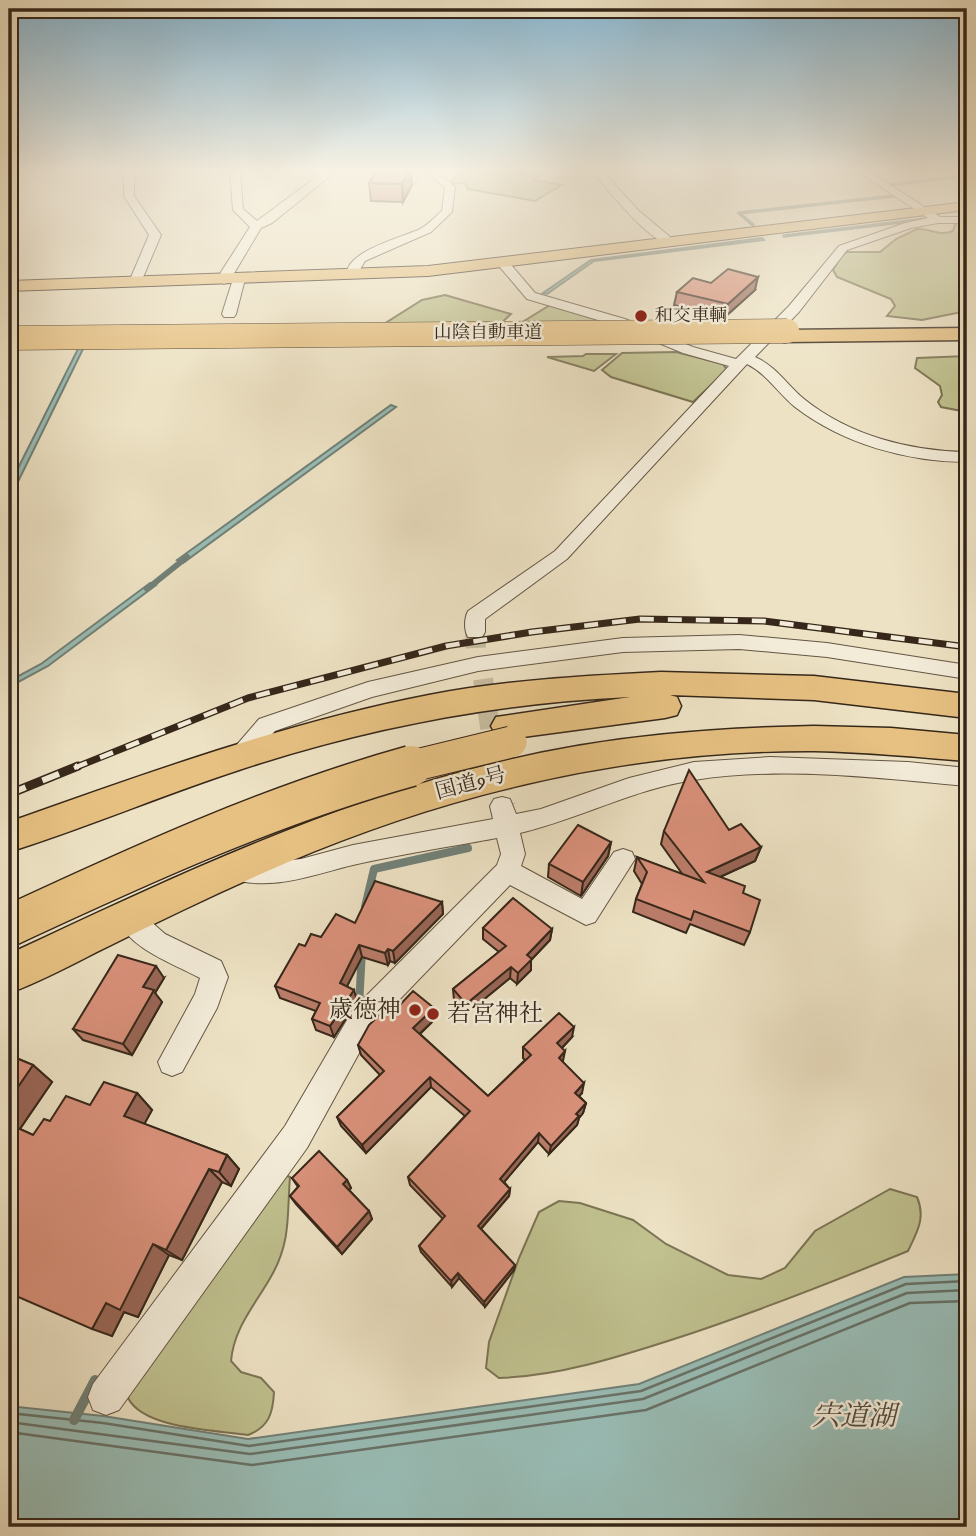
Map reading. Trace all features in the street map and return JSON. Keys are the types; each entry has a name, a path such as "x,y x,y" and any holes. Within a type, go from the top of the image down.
{"highway":[{"name":"山陰自動車道","path":"786,333 967,327"},
{"name":"山陰自動車道","path":"9,340 786,333 967,334"},
{"path":"9,837 239,755 358,723 454,704 600,686 777,684 898,695 967,706"},
{"path":"9,906 144,845 282,789 390,754 510,734 628,709 744,703 862,709 967,722"},
{"path":"9,926 146,862 268,811 391,769 510,734 747,718 864,722 967,736"},
{"name":"国道9号","path":"9,974 295,843 439,792 505,774 655,747 751,739 871,739 967,748"}],"main road":[{"path":"9,286 351,275 503,263 665,244"}],"street":[{"path":"135,282 151,244"},
{"path":"229,314 231,279 248,244"},
{"path":"351,275 354,265 361,258 395,244"},
{"path":"478,656 475,616 561,555 794,309 843,248 855,244"},
{"path":"503,263 531,296 620,322 668,343 763,366 793,397 829,422 914,453 934,457 967,457"},
{"path":"239,755 267,725 478,656 623,645 739,642 827,650 967,672"},
{"path":"233,870 271,873 301,870 504,816 542,818 629,787 694,771 770,766 908,771 967,777"},
{"path":"106,1397 296,1137 364,1017 507,871 513,854 504,816"},
{"path":"507,871 586,914 622,859"},
{"path":"129,918 156,942 211,970 214,977 207,999 172,1062"}],"green space":[{"path":"890,244 967,244 967,311 922,320 887,316 895,306 891,299 837,277 833,270 841,256 847,252 880,252"},
{"path":"445,295 511,314 497,327 376,329 422,300"},
{"path":"550,305 619,326 511,329"},
{"path":"676,352 723,364 727,370 693,402 611,377 602,370 622,353"},
{"path":"616,354 594,371 547,357 583,356"},
{"path":"967,356 967,412 941,407 938,402 942,395 940,386 915,368 917,358"},
{"path":"285,1175 290,1177 283,1249 273,1273 241,1326 231,1361 241,1372 261,1378 274,1392 268,1418 261,1428 248,1435 182,1426 149,1416 136,1408 128,1398 133,1383"},
{"path":"890,1189 917,1197 920,1205 919,1225 908,1251 731,1320 608,1359 521,1377 499,1378 486,1368 489,1342 519,1258 539,1212 559,1201 580,1203 633,1220 666,1244 728,1275 761,1279 785,1268 815,1231"}],"water":[{"path":"734,244 594,261 547,294 543,293 591,260"},
{"path":"79,347 84,347 9,500 9,486"},
{"path":"391,405 396,407 183,563 177,560"},
{"path":"150,583 156,585 48,666 9,687 9,681 41,664"},
{"name":"宍道湖","path":"967,1274 967,1527 9,1527 9,1406 103,1416 248,1439 639,1384 904,1277"}],"building":[{"path":"728,269 758,277 728,304 677,292 693,278 711,283"},
{"path":"689,770 729,830 741,824 761,847 707,872 745,886 743,893 760,900 750,932 694,911 691,920 636,899 647,872 637,857 704,882 664,831"},
{"path":"578,825 611,842 583,882 549,864"},
{"path":"375,881 442,902 393,951 388,949 385,953 359,945 340,983 354,990 330,1026 312,1019 320,1003 275,986 299,944 305,946 311,934 321,937 336,914 355,923"},
{"path":"513,898 552,929 527,955 532,959 518,973 511,967 466,1004 453,989 506,946 483,928"},
{"path":"118,955 156,966 143,987 154,990 123,1044 73,1029"},
{"path":"413,991 434,1008 413,1028 488,1096 531,1055 523,1047 559,1013 574,1027 557,1043 565,1051 559,1058 584,1083 575,1093 586,1103 576,1114 579,1116 551,1146 539,1133 500,1179 510,1189 478,1226 515,1265 484,1302 458,1273 451,1281 419,1246 445,1216 408,1177 470,1111 430,1077 362,1145 337,1117 384,1071 358,1045 369,1025 390,1005 395,1010"},
{"path":"9,1055 33,1065 9,1100"},
{"path":"104,1082 137,1093 124,1116 227,1155 219,1172 209,1169 166,1250 153,1244 120,1310 106,1303 92,1329 16,1296 18,1292 9,1288 9,1124 33,1135 44,1119 50,1121 66,1096 90,1105"},
{"path":"319,1151 347,1180 343,1184 369,1211 337,1247 290,1196 299,1186 292,1178"}],"waterway":[{"path":"147,589 187,557"},
{"path":"365,907 374,869 468,848"},
{"path":"356,1011 359,1006 362,950"},
{"path":"74,1420 95,1380"}],"tunnel":[{"path":"475,632 476,648"},
{"path":"483,679 496,768"},
{"path":"496,766 502,806"}],"railway":[{"path":"74,768 248,698 446,646 532,632 640,619 764,621 967,647"},
{"path":"9,794 78,766"}],"place":[{"name":"和交車輌","path":"641,316"},
{"name":"歳徳神","path":"415,1010"},
{"name":"若宮神社","path":"433,1014"}]}
